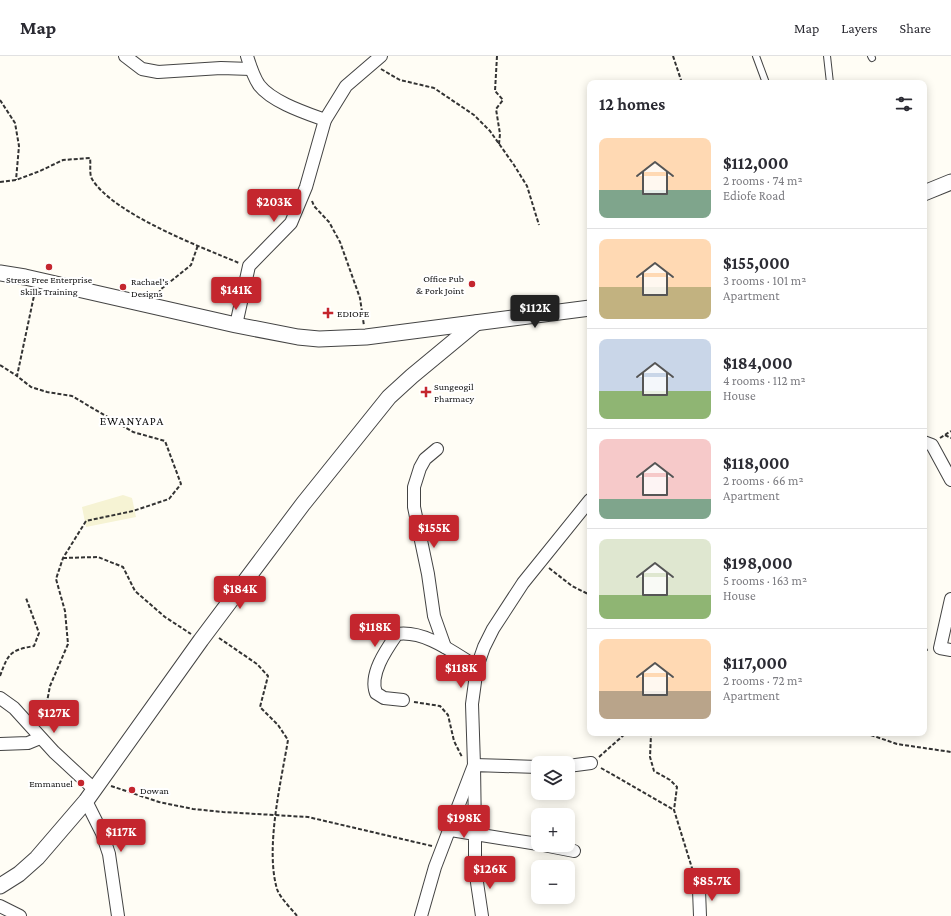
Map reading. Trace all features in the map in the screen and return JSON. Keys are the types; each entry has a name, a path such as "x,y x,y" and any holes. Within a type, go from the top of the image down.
{"street":[{"path":"125,56 142,69 158,72 221,68 251,69"},
{"path":"247,56 251,69 260,85 275,98 325,120"},
{"path":"236,325 249,266 291,223 306,187 325,120 346,86 376,60"},
{"path":"927,192 951,182"},
{"path":"0,273 38,280 236,325 298,337 319,339 366,336 587,308"},
{"path":"0,886 19,874 37,858 93,791 204,635 303,504 389,397 476,323"},
{"path":"927,443 932,445 951,480"},
{"path":"437,449 425,459 420,468 414,486 414,507 428,574 434,616 445,647"},
{"path":"482,916 475,869 472,704 477,667 494,629 540,561 587,504"},
{"path":"951,599 940,648 951,650"},
{"path":"403,700 384,698 376,693 374,685 378,669 397,634 405,633 431,640 477,667"},
{"path":"0,698 14,708 40,738 93,791 102,833 109,854 118,916"},
{"path":"0,744 28,743 40,738"},
{"path":"575,765 591,763"},
{"path":"474,764 531,767"},
{"path":"420,916 474,764"},
{"path":"451,830 531,843"},
{"path":"699,890 700,916"},
{"path":"0,906 20,916"}],"lane":[{"path":"756,56 765,80"},
{"path":"827,56 830,80"}],"path":[{"path":"497,56 495,91 503,100 496,109 500,134 499,144"},
{"path":"673,56 681,80"},
{"path":"376,60 400,80 434,88 474,115 490,131 527,186 539,225"},
{"path":"0,100 14,123 19,146 16,180"},
{"path":"0,182 16,180 63,160 90,158 91,178 109,198 143,220 249,266"},
{"path":"306,187 314,206 329,222 340,242 360,298 366,336"},
{"path":"155,307 160,290 191,265 198,245"},
{"path":"17,376 38,280"},
{"path":"0,366 17,376 31,387 48,392 72,396 133,432 164,441 181,484 169,499 133,511 86,521 63,558 56,579 65,611 68,644 50,686 40,738"},
{"path":"945,435 951,438"},
{"path":"63,558 98,557 123,567 135,591 164,617 204,635 257,664 268,676 260,707 278,725 288,740 275,815 273,868 278,891 297,916"},
{"path":"540,561 572,586 587,594"},
{"path":"0,676 7,657 20,648 34,646 39,633 26,598"},
{"path":"403,700 440,706 448,716 454,741 461,757 474,764"},
{"path":"622,736 591,763 674,810"},
{"path":"651,736 650,757 654,771 670,780 676,787 674,810 699,890"},
{"path":"874,736 897,744 951,752"},
{"path":"93,791 193,809 308,817 443,849"}],"shaded area":[{"path":"123,495 132,498 136,517 86,527 82,507"}],"place":[{"name":"Stress Free Enterprise Skills Training","path":"49,267"},
{"name":"Office Pub & Pork Joint","path":"472,284"},
{"name":"Rachael's Designs","path":"123,287"},
{"name":"EDIOFE","path":"328,313"},
{"name":"Sungeogil Pharmacy","path":"426,392"},
{"name":"Emmanuel","path":"81,783"},
{"name":"Dowan","path":"132,790"}],"district":[{"name":"EWANYAPA","path":"132,421"}]}
